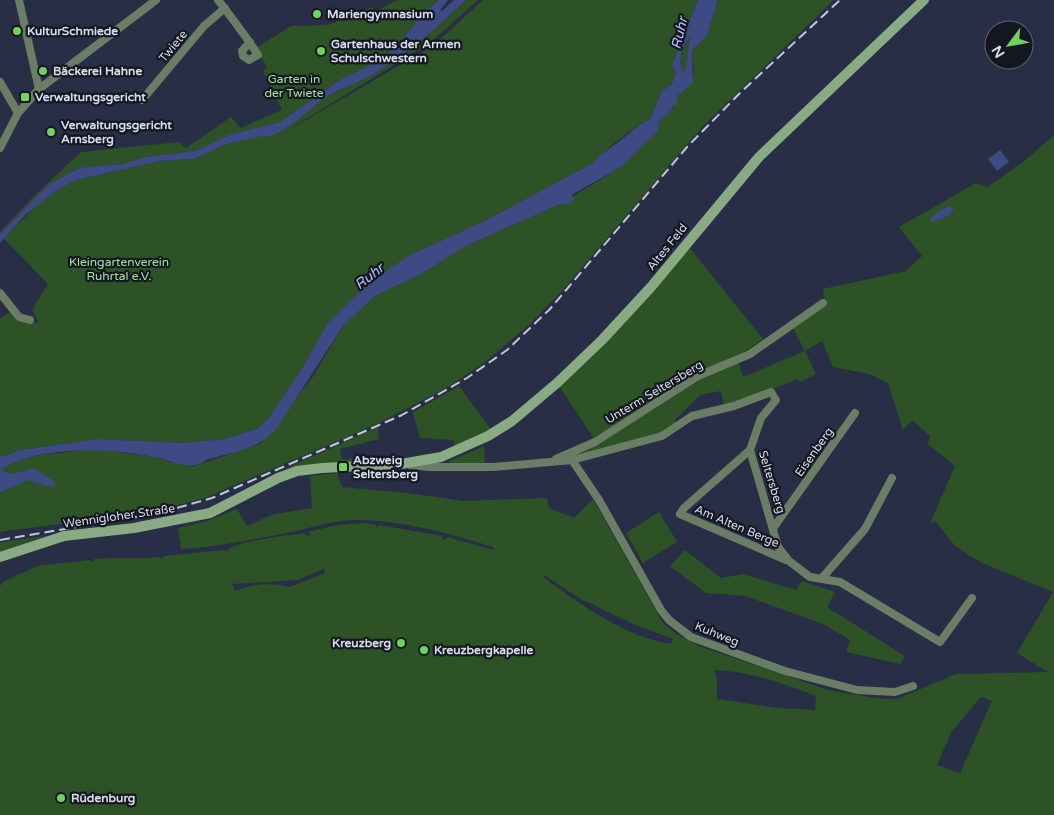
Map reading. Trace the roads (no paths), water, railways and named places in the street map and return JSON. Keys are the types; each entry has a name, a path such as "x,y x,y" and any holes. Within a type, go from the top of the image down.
{"main road":[{"name":"Altes Feld","path":"401,464 442,462 512,421 602,340 651,287 759,157 924,0"},
{"name":"Wennigloher Straße","path":"0,557 64,536 134,528 210,513 278,478 297,472 322,468 401,464"}],"street":[{"path":"20,0 39,89"},
{"path":"0,148 18,113 39,89 156,0"},
{"path":"218,0 250,42"},
{"name":"Twiete","path":"142,100 204,26 225,8"},
{"path":"0,82 18,113"},
{"path":"0,293 18,317 30,320"},
{"name":"Unterm Seltersberg","path":"544,463 595,442 698,376 750,354 823,303"},
{"name":"Seltersberg","path":"572,460 662,436 692,416 734,406 771,392 776,400 761,418 750,450 778,547 789,561 810,577 840,582 940,642 972,598"},
{"name":"Eisenberg","path":"774,528 855,413"},
{"name":"Am Alten Berge","path":"750,450 684,508 680,514 789,561"},
{"path":"442,462 544,463 572,460"},
{"name":"Kuhweg","path":"572,460 599,500 661,610 669,620 691,637 786,671 857,690 895,692 913,686"},
{"path":"822,578 865,529 892,478"}],"water":[{"path":"439,0 448,0 440,10 442,11 454,0 466,0 398,58 367,77 325,98 285,129 268,136 227,144 194,159 160,161 76,180 56,191 26,214 0,243 0,234 47,186 71,172 84,167 122,164 145,157 196,151 228,135 280,122 341,79 380,60 396,47 424,13"},
{"path":"698,0 718,0 707,36 692,50 693,81 690,86 678,95 676,105 673,105 672,110 659,122 658,131 621,167 573,194 572,197 575,199 568,205 560,204 466,246 421,274 375,296 343,326 275,431 267,438 244,450 190,465 118,452 76,451 34,456 16,462 1,470 12,474 33,468 54,481 55,488 27,480 0,493 0,457 20,450 98,439 182,443 225,439 257,429 268,419 301,370 327,324 367,284 410,255 488,219 593,163 603,153 650,119 662,91 671,85 676,73 672,65","holes":["690,37 687,60 684,73 681,60 683,50"]},
{"path":"1000,150 1009,162 997,171 988,159"},
{"path":"949,206 954,209 948,216 932,222 930,219 939,211"}],"railway":[{"path":"0,540 159,513 212,498 402,415 467,378 507,350 550,309 687,147 740,93 840,0"}],"place":[{"name":"Mariengymnasium","path":"317,14"},
{"name":"KulturSchmiede","path":"17,31"},
{"name":"Gartenhaus der Armen Schulschwestern","path":"321,51"},
{"name":"Bäckerei Hahne","path":"43,71"},
{"name":"Verwaltungsgericht","path":"25,97"},
{"name":"Verwaltungsgericht Arnsberg","path":"51,132"},
{"name":"Abzweig Seltersberg","path":"343,467"},
{"name":"Kreuzberg","path":"401,643"},
{"name":"Kreuzbergkapelle","path":"424,650"},
{"name":"Rüdenburg","path":"61,798"}],"water label":[{"name":"Ruhr","path":"679,33"},
{"name":"Ruhr","path":"369,276"}],"park label":[{"name":"Garten in der Twiete","path":"294,86"},
{"name":"Kleingartenverein Ruhrtal e.V.","path":"119,269"}]}
